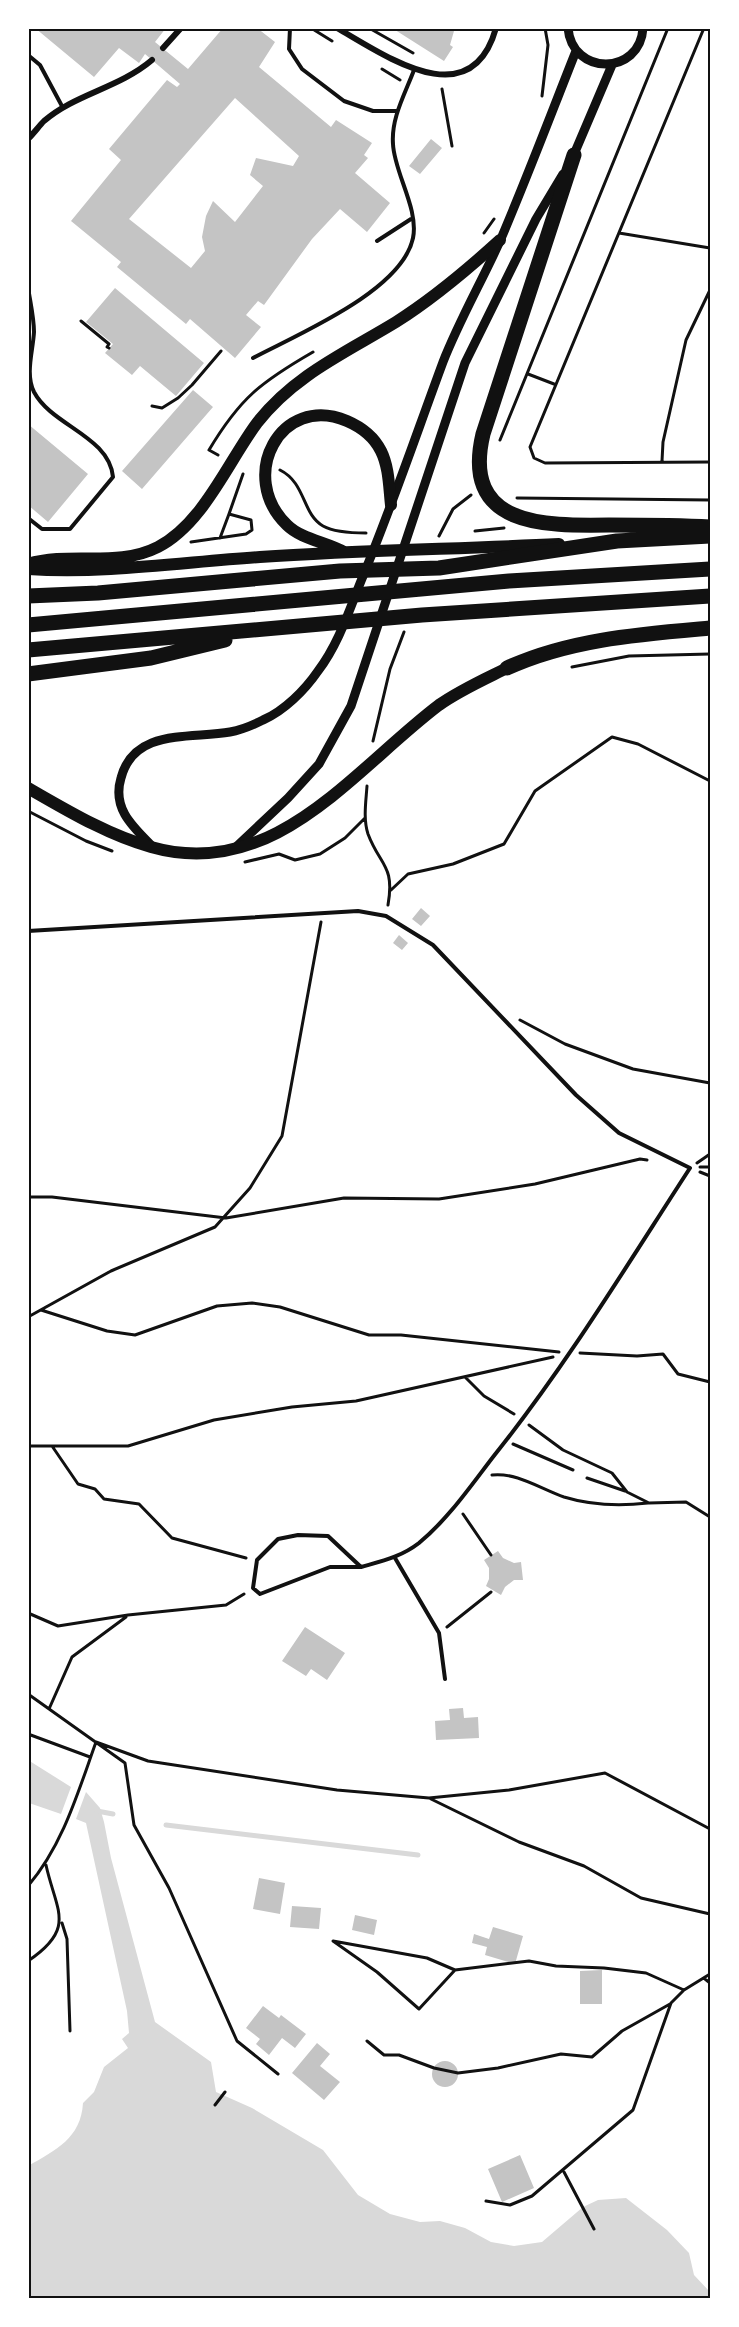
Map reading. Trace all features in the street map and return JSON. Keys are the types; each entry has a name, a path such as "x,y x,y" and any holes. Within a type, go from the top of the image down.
{"highway":[{"path":"574,155 483,434 480,471 486,490 505,512 531,522 711,527"},
{"path":"28,596 340,571 439,568 617,541 711,537"},
{"path":"28,625 329,596 711,569"},
{"path":"28,650 422,615 711,596"},
{"path":"507,668 550,651 617,638 711,628"},
{"path":"28,674 151,658 275,629"}],"main road":[{"path":"28,567 43,560 130,556 159,546 172,538 209,497 258,422 292,387 336,355 396,322 451,284 500,240"},
{"path":"345,552 293,530 271,506 265,487 265,467 271,448 281,433 303,418 324,415 344,420 363,429 381,452 387,472 391,505"},
{"path":"28,567 61,571 345,552 617,541"},
{"path":"28,789 114,835 154,848 202,854 234,849 285,831 326,802 441,704 507,668"}],"street":[{"path":"163,48 181,28"},
{"path":"337,28 414,70 435,76 472,68 490,49 496,28"},
{"path":"568,28 576,51 588,61 612,65 624,60 634,52 640,43 643,28"},
{"path":"154,848 128,822 123,812 119,786 124,766 135,752 148,743 232,732 265,719 294,699 319,671 339,633 391,505 444,359 500,240 576,51"},
{"path":"29,136 44,121 63,108 134,75 152,60"},
{"path":"234,849 270,816 319,764 351,706 465,363 536,219 574,155 612,65"}],"lane":[{"path":"290,28 290,49 302,69 344,101 373,111 397,111"},
{"path":"28,55 40,65 63,108"},
{"path":"253,358 383,285 405,258 413,237 403,179 393,146 397,111 414,70"},
{"path":"377,241 411,219"},
{"path":"28,287 34,330 30,370 30,381 34,392 55,415 102,451 112,464 113,477 70,529 42,529 28,518"},
{"path":"28,932 358,910 386,916 433,945 576,1095 619,1133 690,1168 570,1353 507,1441 454,1507 419,1542 395,1558 361,1567 330,1567 260,1594 253,1588 257,1560 278,1539 298,1534 328,1536 361,1567"},
{"path":"395,1558 438,1633 445,1679"}],"path":[{"path":"369,28 421,58"},
{"path":"496,450 668,28"},
{"path":"704,28 554,384 530,447 534,458 545,463 711,462"},
{"path":"442,89 452,146"},
{"path":"619,233 711,248"},
{"path":"662,461 663,442 686,340 711,290"},
{"path":"81,321 109,344 105,349 102,346"},
{"path":"152,406 162,408 178,398 221,351"},
{"path":"528,374 554,384"},
{"path":"275,467 287,473 300,486 311,513 323,526 352,532"},
{"path":"220,538 244,472"},
{"path":"513,498 711,500"},
{"path":"521,508 525,498"},
{"path":"191,542 249,533 253,528 251,520 229,514"},
{"path":"471,531 514,527"},
{"path":"572,667 629,657 711,654"},
{"path":"391,890 408,874 453,864 504,844 535,790 612,737 638,744 711,781"},
{"path":"366,788 365,818 368,834 388,868 391,890 386,916"},
{"path":"28,1317 111,1271 215,1227 226,1218 250,1188 282,1136 323,914"},
{"path":"516,1017 566,1044 633,1069 711,1083"},
{"path":"690,1168 711,1154"},
{"path":"28,1197 52,1197 226,1218 344,1198 439,1199 535,1184 640,1159 650,1161"},
{"path":"41,1310 107,1331 135,1335 217,1306 252,1303 280,1307 369,1335 401,1335 570,1353 638,1356 663,1354 678,1374 711,1382"},
{"path":"28,1446 128,1446 214,1420 292,1407 356,1401 570,1353"},
{"path":"465,1377 484,1396 522,1419 563,1450 612,1473 627,1492"},
{"path":"507,1441 573,1470"},
{"path":"52,1446 78,1484 95,1489 104,1499 139,1504 171,1538 257,1560"},
{"path":"478,1476 504,1473 566,1497 622,1506 686,1502 711,1517"},
{"path":"587,1478 627,1492 649,1503"},
{"path":"454,1507 462,1512 491,1555"},
{"path":"28,1613 58,1626 128,1615 226,1605 253,1588"},
{"path":"438,1633 491,1592"},
{"path":"49,1709 72,1658 128,1615"},
{"path":"28,1694 125,1763 134,1825 169,1888 237,2041 278,2074"},
{"path":"28,1734 90,1757"},
{"path":"28,1886 46,1865 69,1817 96,1742"},
{"path":"96,1742 148,1761 337,1790 429,1798 509,1790 605,1773 644,1791 711,1829"},
{"path":"429,1798 519,1842 584,1866 641,1898 711,1914"},
{"path":"46,1865 51,1888 60,1906 67,1939 70,2031"},
{"path":"28,1961 51,1944 62,1921"},
{"path":"454,1970 419,2009 377,1972 333,1941 427,1958 454,1970 529,1961 555,1966 646,1973 684,1990"},
{"path":"367,2041 384,2055 399,2055 434,2068 458,2073 498,2068 561,2054 592,2057 606,2048 621,2031 649,2013 671,2003 684,1990 711,1974"},
{"path":"705,1979 711,1983"},
{"path":"486,2201 510,2205 532,2196 633,2110 671,2003"},
{"path":"214,2105 225,2092"},
{"path":"564,2171 594,2229"}],"shaded area":[{"path":"28,1760 71,1787 61,1814 29,1803"},
{"path":"86,1792 100,1808 155,2022 211,2062 216,2092 252,2108 323,2150 358,2195 390,2214 420,2222 440,2221 465,2228 491,2242 514,2246 542,2242 583,2207 598,2200 626,2198 667,2230 689,2253 694,2275 710,2292 710,2298 29,2298 28,2166 57,2148 72,2134 78,2125 83,2103 94,2092 104,2067 128,2048 122,2039 129,2033 127,2011 86,1823 76,1819"}],"building":[{"path":"35,28 166,28 155,42 188,69 223,28 257,28 275,42 259,67 331,127 336,120 372,143 364,155 368,158 355,173 390,203 367,232 340,209 312,239 264,305 258,301 246,315 261,327 235,358 190,319 186,324 117,267 121,262 71,221 121,160 109,149 167,80 177,87 180,84 145,54 139,63 119,48 94,77","holes":["235,98 299,156 293,166 256,158 250,175 263,186 235,222 213,201 206,216 202,237 205,251 191,268 129,219"]},
{"path":"392,28 450,28 454,31 450,45 453,47 444,61"},
{"path":"431,139 442,148 420,174 409,166"},
{"path":"115,288 204,363 176,396 140,366 132,375 105,353 113,344 86,322"},
{"path":"193,390 213,407 142,489 122,471"},
{"path":"28,424 88,474 48,522 28,505"},
{"path":"421,908 430,916 421,926 412,919"},
{"path":"399,935 408,943 402,950 393,943"},
{"path":"498,1551 503,1558 514,1563 521,1562 523,1580 514,1580 505,1587 501,1595 486,1586 489,1579 489,1568 484,1560"},
{"path":"305,1627 345,1653 327,1680 311,1669 306,1676 282,1661"},
{"path":"463,1708 464,1718 478,1717 479,1738 436,1740 435,1721 450,1720 449,1709"},
{"path":"259,1878 285,1883 280,1914 253,1909"},
{"path":"292,1906 321,1908 319,1929 290,1927"},
{"path":"355,1915 377,1920 374,1935 352,1930"},
{"path":"493,1927 523,1936 515,1964 485,1955 487,1947 472,1943 474,1934 489,1939"},
{"path":"602,1970 602,2004 580,2004 580,1971"},
{"path":"263,2006 279,2018 281,2015 306,2034 295,2048 282,2038 269,2055 256,2044 260,2039 246,2028"},
{"path":"317,2043 330,2054 320,2066 340,2082 324,2100 292,2073"},
{"path":"445,2061 454,2065 458,2074 454,2083 445,2087 436,2083 432,2074 436,2065"},
{"path":"520,2155 534,2188 502,2202 488,2169"}],"waterway":[{"path":"97,1811 113,1814"},
{"path":"166,1825 418,1855"}]}
